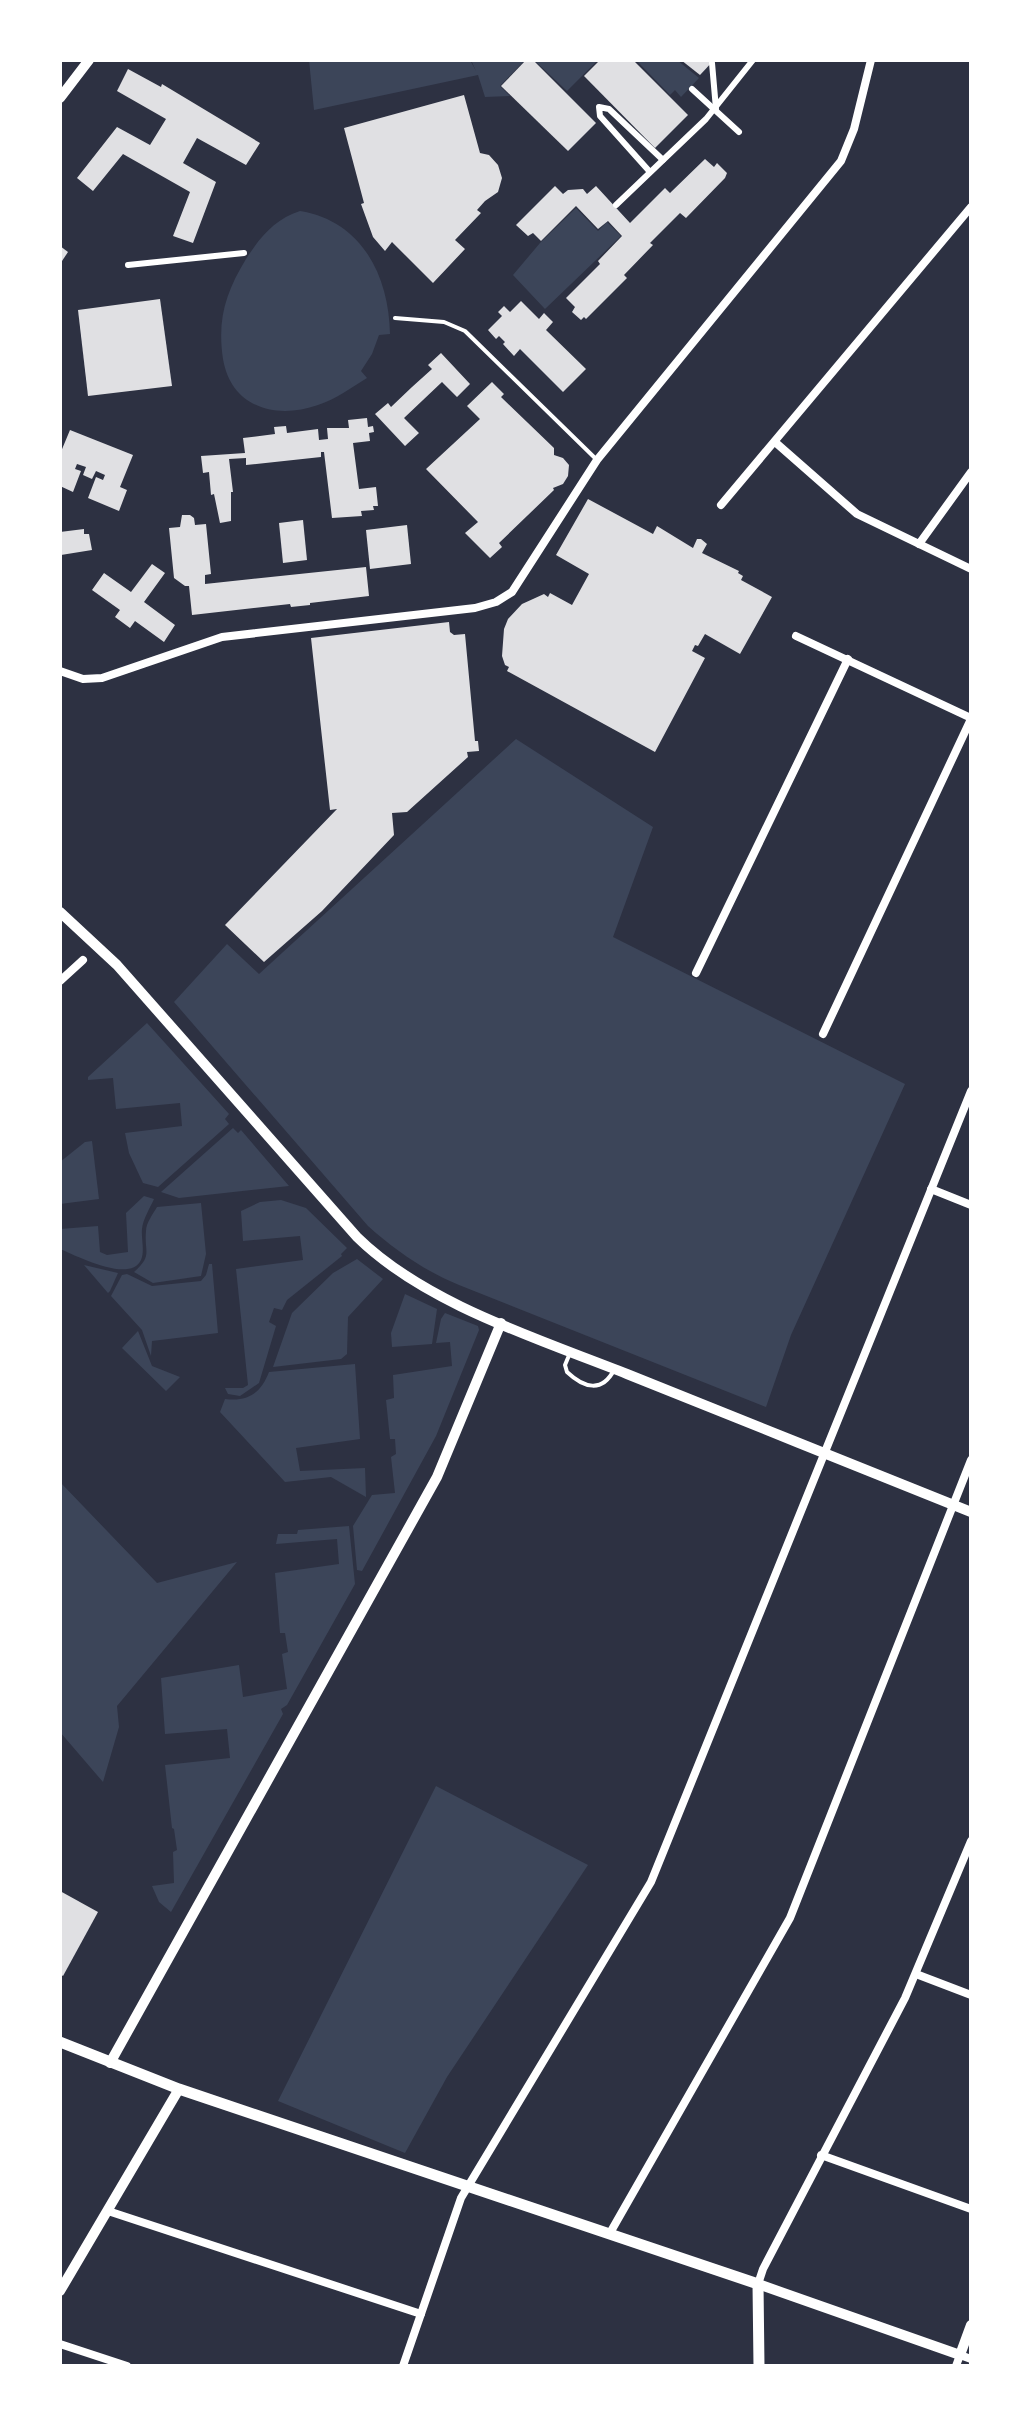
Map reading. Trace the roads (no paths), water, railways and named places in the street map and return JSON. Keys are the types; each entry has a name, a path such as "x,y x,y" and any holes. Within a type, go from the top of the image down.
{"main road":[{"path":"60,2042 179,2089 758,2284 759,2366"}],"street":[{"path":"60,98 89,60"},
{"path":"742,60 748,67"},
{"path":"616,205 716,109 753,60"},
{"path":"60,671 83,679 102,678 222,637 475,608 496,602 512,592 597,460 841,161 854,129 871,60"},
{"path":"712,63 716,109"},
{"path":"692,89 739,132"},
{"path":"650,172 600,116 599,107 609,109 663,160"},
{"path":"721,505 971,207"},
{"path":"128,265 244,253"},
{"path":"775,442 857,514 971,569"},
{"path":"919,544 971,472"},
{"path":"796,636 971,718 823,1034"},
{"path":"696,973 848,659"},
{"path":"60,912 117,965 375,1255 413,1281 501,1323 971,1512"},
{"path":"60,981 83,960"},
{"path":"403,2366 457,2208 651,1882 971,1091"},
{"path":"931,1189 971,1205"},
{"path":"110,2063 437,1477 501,1323"},
{"path":"610,2233 790,1918 971,1460"},
{"path":"971,1841 916,1974 821,2155 758,2284 962,2360 971,2325"},
{"path":"916,1974 971,1995"},
{"path":"60,2291 179,2089"},
{"path":"821,2155 971,2209"},
{"path":"108,2211 421,2314"},
{"path":"60,2344 106,2363 127,2366"}],"lane":[{"path":"395,318 444,322 465,331 597,460"},
{"path":"570,1351 565,1365 567,1372 591,1385 602,1385 608,1381 614,1369"}]}
